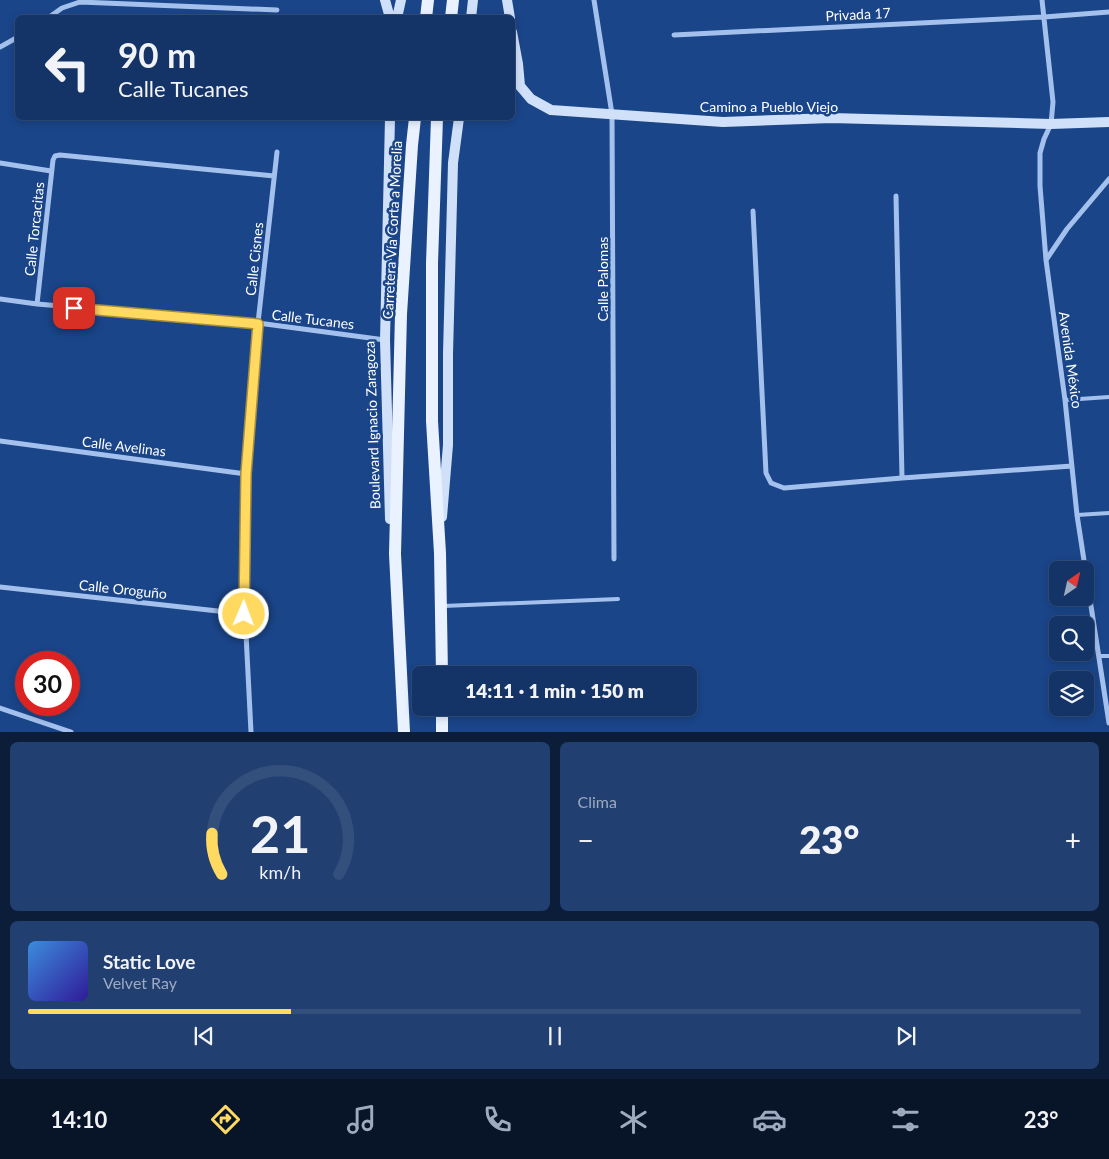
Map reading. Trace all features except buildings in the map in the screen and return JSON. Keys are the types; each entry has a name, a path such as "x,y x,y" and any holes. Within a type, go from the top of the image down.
{"main road":[{"path":"426,15 428,0"},
{"path":"451,15 453,0"},
{"name":"Carretera Vía Corta a Morelia","path":"394,554 401,314 415,120"},
{"path":"437,120 432,263 432,421 440,553 442,666"},
{"name":"Boulevard Ignacio Zaragoza","path":"394,554 404,732"},
{"path":"442,716 442,732"}],"street":[{"path":"385,0 389,15"},
{"path":"398,15 401,0"},
{"path":"471,15 473,0"},
{"path":"507,0 510,15"},
{"name":"Calle Palomas","path":"594,0 612,114 614,559"},
{"name":"Avenida México","path":"1042,0 1053,102 1050,124 1040,153 1040,186 1046,260 1065,400 1076,515 1109,723"},
{"path":"52,15 62,8 80,2 277,10"},
{"name":"Privada 17","path":"674,35 1044,17 1109,12"},
{"path":"0,47 15,39"},
{"name":"Camino a Pueblo Viejo","path":"515,48 520,86 531,99 551,110 723,122 831,118 1050,124 1109,122"},
{"name":"Boulevard Ignacio Zaragoza","path":"390,120 385,340 390,523 394,554"},
{"path":"440,553 448,445 448,354 453,163 459,120"},
{"name":"Calle Cisnes","path":"251,732 244,614 246,474 258,324 277,152"},
{"name":"Calle Torcacitas","path":"37,304 52,160 55,156 274,176"},
{"path":"0,163 51,171"},
{"path":"1046,260 1067,229 1109,178"},
{"path":"896,196 902,478"},
{"path":"752,211 766,472 771,484 784,488 1072,466"},
{"name":"Calle Tucanes","path":"0,299 258,324 385,340"},
{"name":"Calle Avelinas","path":"0,442 246,474"},
{"name":"Calle Oroguño","path":"0,587 244,614"},
{"path":"0,708 71,732"}],"lane":[{"path":"1065,400 1109,397"},
{"path":"1076,515 1109,513"},
{"path":"441,606 618,599"},
{"path":"1099,656 1109,656"}],"route":[{"path":"74,308 258,324 246,474 244,614"}]}
